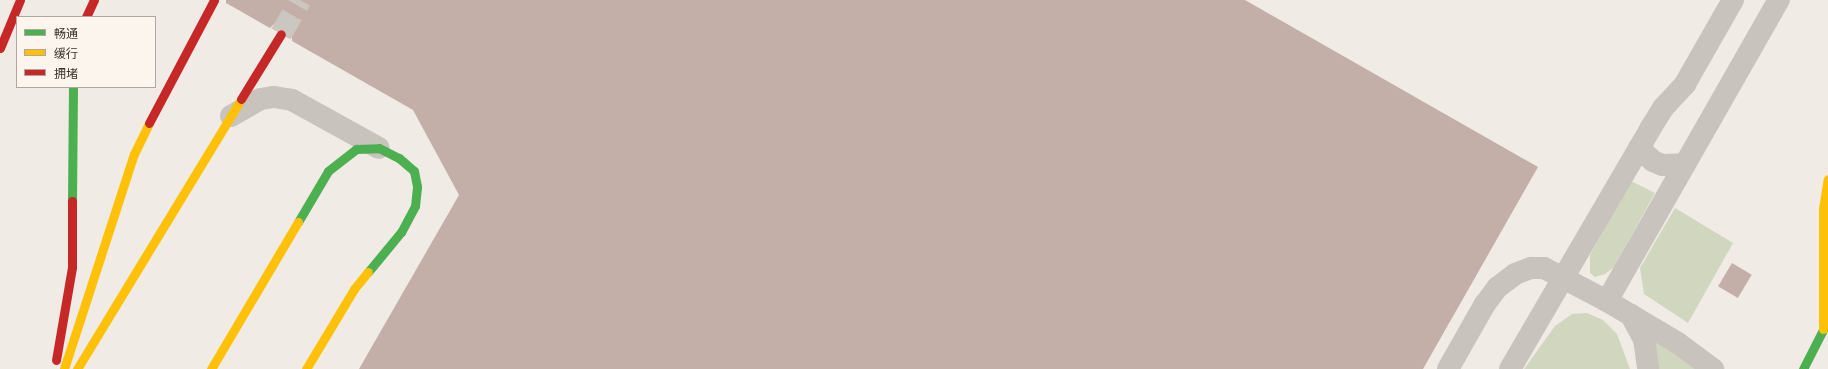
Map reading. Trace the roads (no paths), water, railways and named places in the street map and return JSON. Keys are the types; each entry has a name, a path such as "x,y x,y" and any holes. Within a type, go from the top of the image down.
{"main road":[{"path":"0,48 20,0"},
{"path":"86,16 94,0"},
{"path":"64,369 80,327 134,154 157,104 214,0"},
{"path":"77,369 281,34"},
{"path":"54,369 64,322 72,267 73,88"},
{"path":"211,369 328,171 356,149 380,148 399,158 414,170 417,187 415,206 401,232 354,289 306,369"},
{"path":"1823,329 1823,209 1828,179"},
{"path":"1803,369 1828,320"}],"street":[{"path":"1510,369 1663,108 1685,84 1733,0"},
{"path":"1607,301 1779,0"},
{"path":"231,116 261,100 274,97 292,100 380,148"},
{"path":"1639,148 1653,161 1662,165 1685,164"},
{"path":"1448,369 1485,304 1498,287 1515,274 1531,268 1544,268 1607,301 1699,356 1713,369"},
{"path":"1631,315 1644,339 1648,369"}],"tunnel":[{"path":"281,34 301,0"}]}
